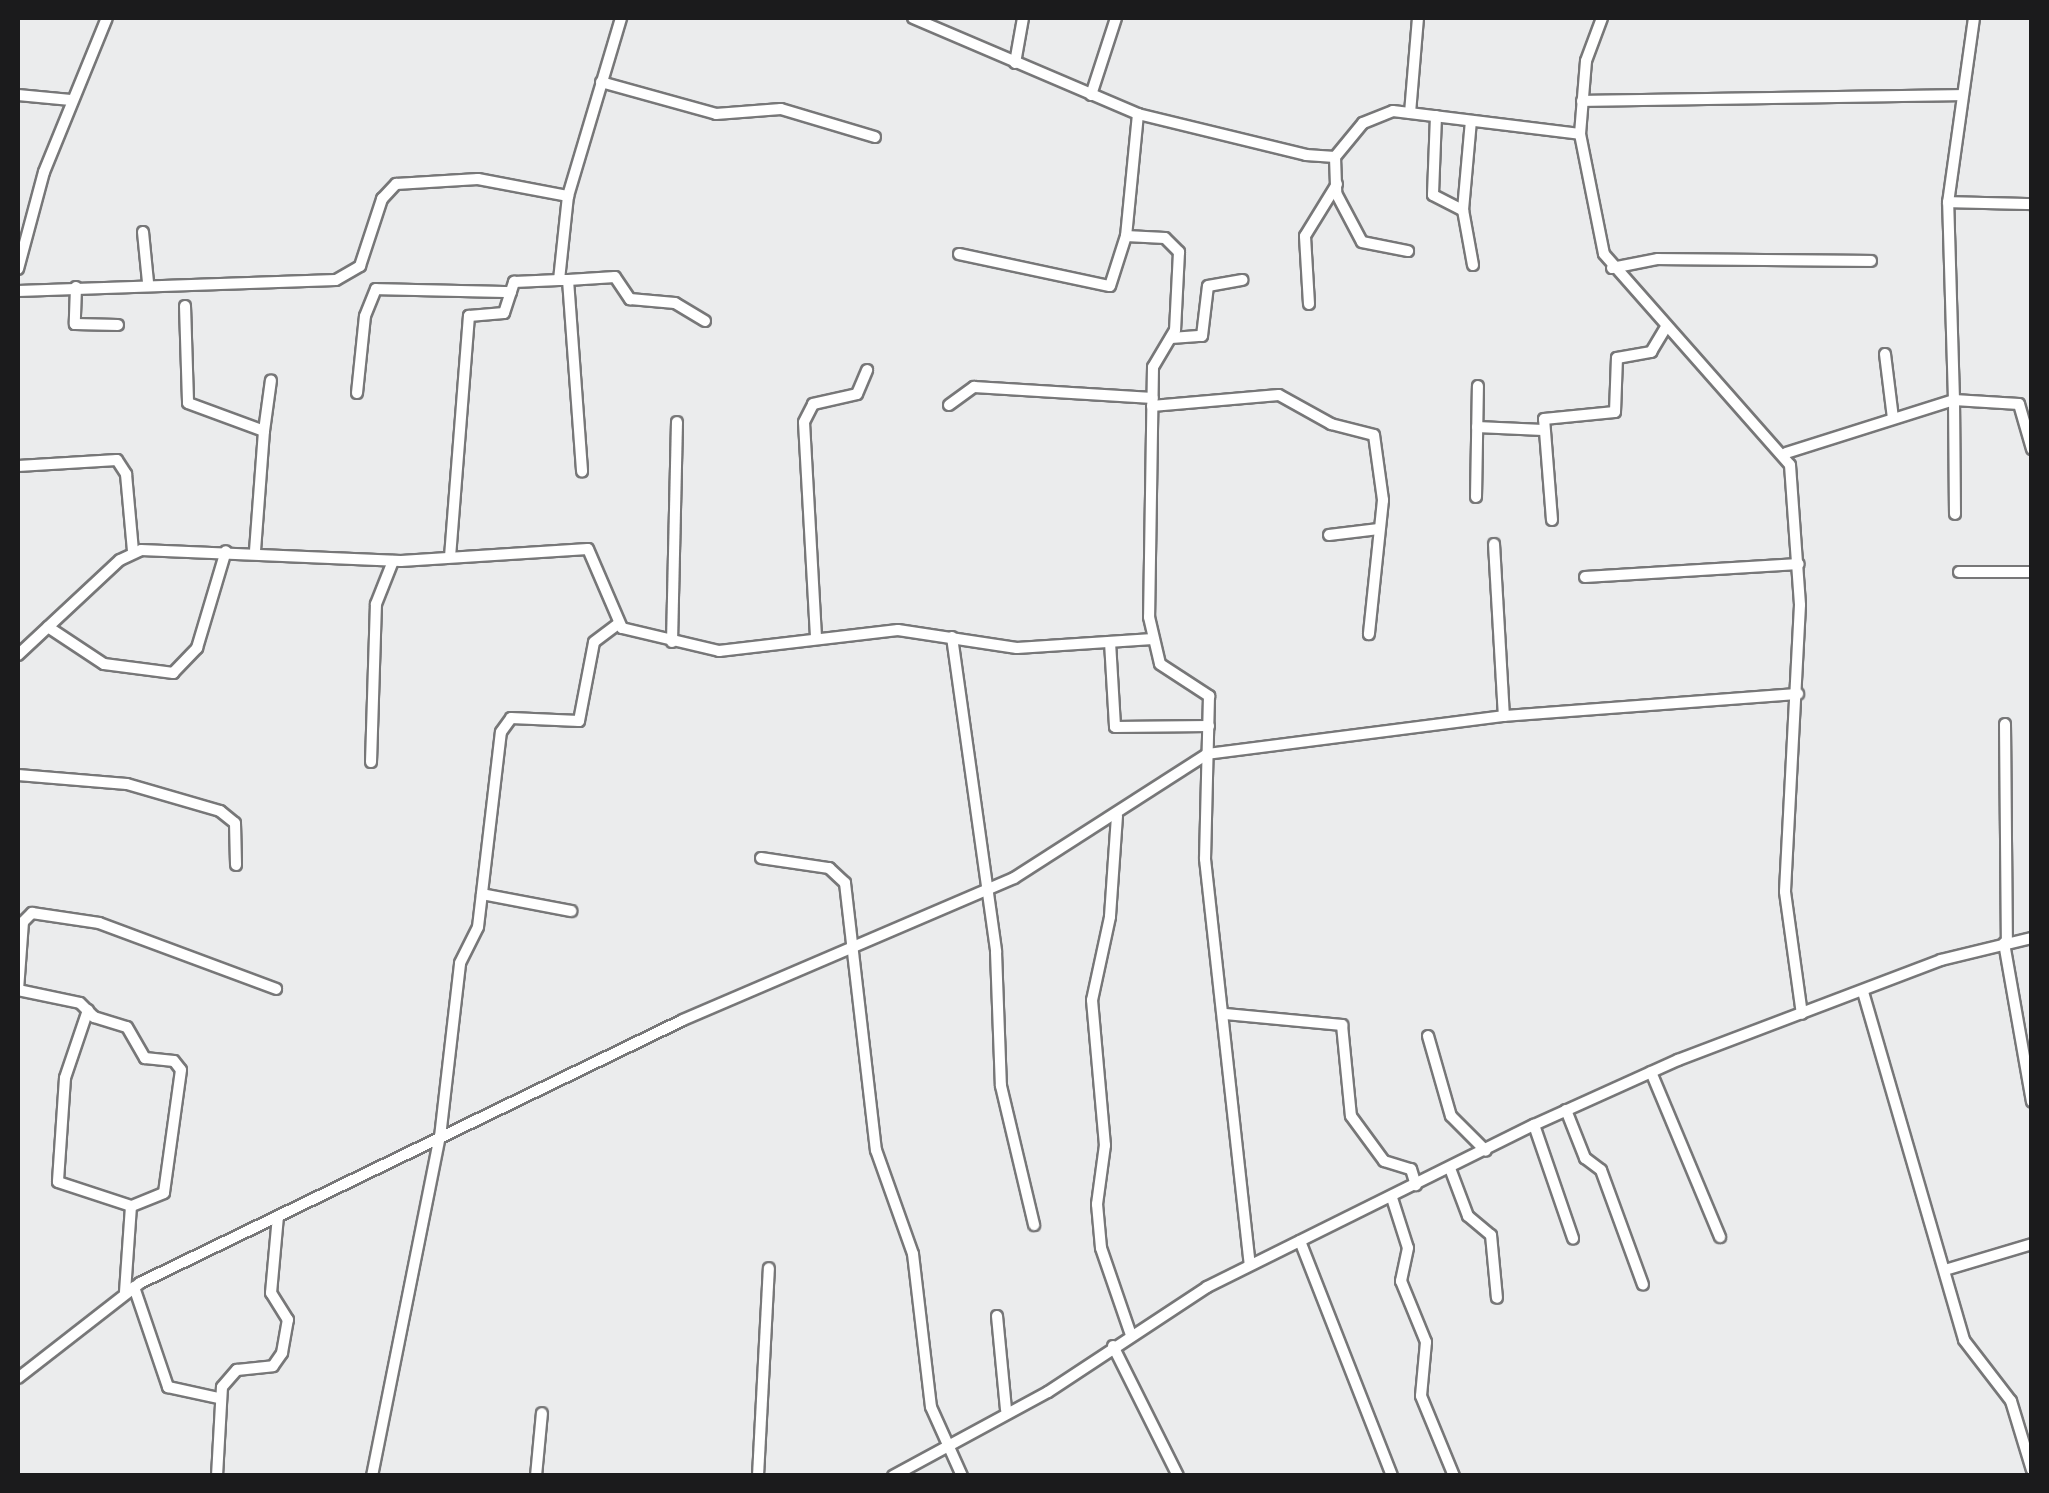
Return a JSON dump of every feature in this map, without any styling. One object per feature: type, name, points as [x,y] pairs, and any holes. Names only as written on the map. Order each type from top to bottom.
[{"type":"street","points":[[18,269],[71,100],[107,18]]},
{"type":"street","points":[[582,471],[564,280],[568,196],[621,18]]},
{"type":"street","points":[[913,18],[1138,114],[1335,157]]},
{"type":"street","points":[[1015,62],[1024,18]]},
{"type":"street","points":[[1091,94],[1116,18]]},
{"type":"street","points":[[1410,113],[1418,18]]},
{"type":"street","points":[[1602,18],[1582,101],[1580,134],[1592,220],[1612,268],[1663,333],[1788,459],[1799,564],[1798,694],[1785,892],[1802,1014]]},
{"type":"street","points":[[1955,514],[1948,202],[1974,18]]},
{"type":"street","points":[[601,82],[716,114],[781,109],[875,136]]},
{"type":"street","points":[[18,95],[71,100]]},
{"type":"street","points":[[1582,101],[1962,95]]},
{"type":"street","points":[[1408,251],[1368,248],[1337,184],[1335,157],[1372,117],[1410,113],[1580,134]]},
{"type":"street","points":[[960,254],[1110,286],[1126,236],[1138,114]]},
{"type":"street","points":[[1436,116],[1433,196],[1463,210]]},
{"type":"street","points":[[1471,120],[1463,210],[1474,265]]},
{"type":"street","points":[[18,291],[148,282],[349,277],[382,199],[410,180],[478,179],[568,196]]},
{"type":"street","points":[[1309,304],[1305,236],[1337,184]]},
{"type":"street","points":[[1948,202],[2032,204]]},
{"type":"street","points":[[143,232],[148,282]]},
{"type":"street","points":[[1126,236],[1176,244],[1171,338],[1152,367],[1153,639],[1168,673],[1209,696],[1206,875],[1226,1014],[1250,1265]]},
{"type":"street","points":[[1612,268],[1658,259],[1871,262]]},
{"type":"street","points":[[450,557],[468,316],[502,314],[514,282],[615,277],[630,299],[675,303],[705,321]]},
{"type":"street","points":[[1171,338],[1202,336],[1208,286],[1242,280]]},
{"type":"street","points":[[76,287],[75,324],[118,325]]},
{"type":"street","points":[[357,393],[364,316],[376,289],[511,292]]},
{"type":"street","points":[[185,306],[188,403],[264,431]]},
{"type":"street","points":[[1552,520],[1543,430],[1548,417],[1615,412],[1617,358],[1651,352],[1663,333]]},
{"type":"street","points":[[1885,354],[1893,418]]},
{"type":"street","points":[[816,636],[804,422],[813,404],[857,394],[867,370]]},
{"type":"street","points":[[255,550],[270,380]]},
{"type":"street","points":[[1476,497],[1478,386]]},
{"type":"street","points":[[949,405],[974,387],[1152,402],[1279,395],[1331,424],[1369,429],[1382,454],[1380,528],[1369,634]]},
{"type":"street","points":[[1788,459],[1893,418],[1954,400],[2019,404],[2032,450]]},
{"type":"street","points":[[672,642],[676,422]]},
{"type":"street","points":[[1477,427],[1543,430]]},
{"type":"street","points":[[18,466],[116,460],[126,474],[134,551]]},
{"type":"street","points":[[1329,535],[1380,528]]},
{"type":"street","points":[[1494,544],[1504,716]]},
{"type":"street","points":[[18,655],[134,551],[255,550],[393,561],[588,549],[618,624],[672,642],[744,652],[816,636],[898,630],[1017,648],[1153,639]]},
{"type":"street","points":[[48,627],[104,664],[173,673],[197,648],[226,551]]},
{"type":"street","points":[[371,762],[376,604],[393,561]]},
{"type":"street","points":[[1585,577],[1799,564]]},
{"type":"street","points":[[1958,572],[2032,572]]},
{"type":"street","points":[[372,1476],[440,1137],[460,963],[478,927],[503,727],[519,717],[578,721],[594,642],[618,624]]},
{"type":"street","points":[[952,636],[988,888],[1001,1086],[1034,1225]]},
{"type":"street","points":[[1110,642],[1114,727],[1209,726]]},
{"type":"street","points":[[18,1378],[130,1290],[683,1020],[850,951],[988,888],[1117,816],[1206,754],[1504,716],[1798,694]]},
{"type":"street","points":[[2005,724],[2005,943],[2032,1102]]},
{"type":"street","points":[[18,775],[127,784],[220,811],[235,823],[236,864]]},
{"type":"street","points":[[1117,816],[1110,916],[1092,1000],[1105,1144],[1097,1204],[1102,1248],[1131,1334]]},
{"type":"street","points":[[761,858],[838,874],[876,1150],[911,1244],[925,1381],[944,1446],[962,1476]]},
{"type":"street","points":[[482,894],[572,911]]},
{"type":"street","points":[[88,1010],[66,1078],[58,1182],[130,1206],[164,1193],[181,1070],[174,1061],[145,1058],[127,1028],[88,1010],[18,990],[23,922],[32,912],[99,923],[276,988]]},
{"type":"street","points":[[893,1476],[1250,1265],[1451,1172],[1534,1124],[1651,1072],[1802,1014],[2005,943],[2032,938]]},
{"type":"street","points":[[1863,992],[1964,1340],[2011,1401],[2032,1470]]},
{"type":"street","points":[[1226,1014],[1342,1025],[1351,1116],[1384,1161],[1411,1168],[1416,1186]]},
{"type":"street","points":[[1428,1036],[1452,1116],[1486,1151]]},
{"type":"street","points":[[1651,1072],[1720,1237]]},
{"type":"street","points":[[1566,1110],[1585,1158],[1601,1170],[1643,1285]]},
{"type":"street","points":[[1534,1124],[1574,1238]]},
{"type":"street","points":[[1451,1172],[1468,1216],[1491,1234],[1497,1298]]},
{"type":"street","points":[[1392,1198],[1408,1248],[1400,1280],[1426,1342],[1421,1396],[1454,1476]]},
{"type":"street","points":[[130,1206],[130,1290],[168,1387],[218,1398]]},
{"type":"street","points":[[217,1476],[224,1440],[218,1398],[237,1370],[272,1366],[282,1353],[288,1320],[271,1292],[278,1216]]},
{"type":"street","points":[[1300,1241],[1392,1476]]},
{"type":"street","points":[[1945,1270],[2032,1244]]},
{"type":"street","points":[[758,1476],[769,1268]]},
{"type":"street","points":[[997,1316],[1006,1410]]},
{"type":"street","points":[[1113,1346],[1178,1476]]},
{"type":"street","points":[[536,1476],[542,1413]]}]
